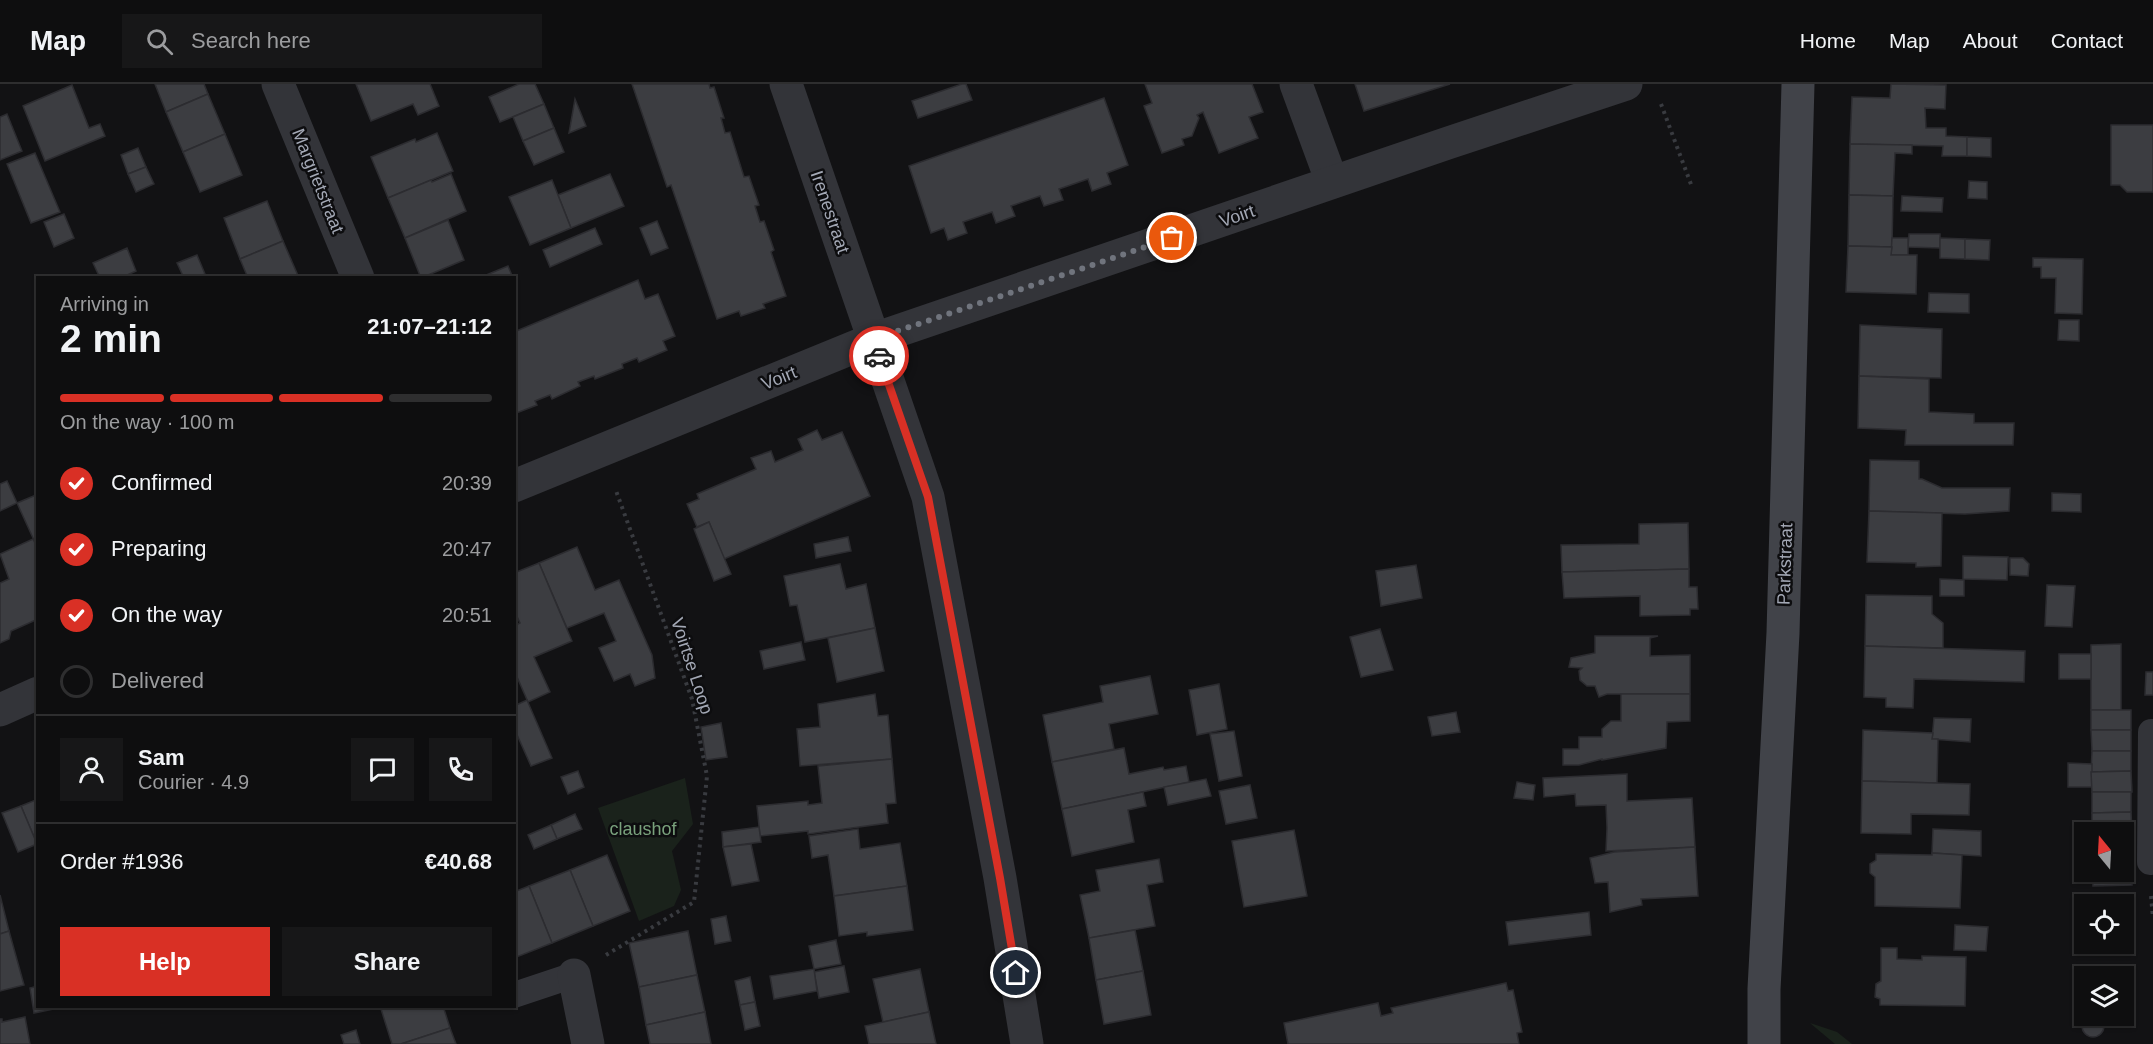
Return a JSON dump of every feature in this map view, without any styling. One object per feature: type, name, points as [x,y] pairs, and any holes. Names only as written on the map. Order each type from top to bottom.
[{"type":"street","name":"Margrietstraat","points":[[278,84],[357,276]]},
{"type":"street","name":"Irenestraat","points":[[786,84],[928,497],[1000,878],[1027,1044]]},
{"type":"street","points":[[1296,84],[1332,183]]},
{"type":"street","name":"Voirt","points":[[516,485],[874,339],[1626,84]]},
{"type":"street","name":"Parkstraat","points":[[1764,1044],[1764,989],[1783,621],[1798,84]]},
{"type":"street","points":[[0,710],[36,694]]},
{"type":"street","points":[[574,975],[588,1044]]},
{"type":"lane","points":[[2150,862],[2151,732],[2153,732]]},
{"type":"lane","points":[[516,994],[574,975]]},
{"type":"path","points":[[1668,124],[1692,187]]},
{"type":"path","name":"Voirtse Loop","points":[[574,975],[694,902],[707,776],[692,699],[601,450]]},
{"type":"green space","name":"claushof","points":[[685,778],[693,824],[672,851],[681,890],[674,906],[639,921],[598,808]]},
{"type":"green space","points":[[1810,1023],[1837,1032],[1852,1044],[1835,1044]]},
{"type":"building","points":[[155,84],[204,84],[208,94],[166,112]]},
{"type":"building","points":[[356,84],[430,84],[439,106],[418,115],[413,104],[371,121]]},
{"type":"building","points":[[519,84],[535,84],[544,104],[500,122],[489,97]]},
{"type":"building","points":[[632,84],[709,84],[710,88],[714,87],[724,118],[721,118],[725,133],[730,132],[744,177],[749,176],[759,205],[755,206],[760,222],[764,221],[774,250],[771,252],[786,296],[763,304],[765,308],[741,316],[739,311],[717,319],[671,185],[667,187]]},
{"type":"building","points":[[966,84],[972,100],[918,118],[912,101]]},
{"type":"building","points":[[1145,84],[1252,84],[1263,112],[1249,117],[1258,138],[1219,153],[1203,112],[1197,115],[1199,118],[1192,136],[1182,139],[1184,145],[1162,153],[1144,106],[1152,103]]},
{"type":"building","points":[[1355,84],[1450,84],[1364,111]]},
{"type":"building","points":[[1891,84],[1946,85],[1945,109],[1925,108],[1926,128],[1946,128],[1946,136],[1967,137],[1967,156],[1942,156],[1943,146],[1850,144],[1852,97],[1890,98]]},
{"type":"building","points":[[72,85],[89,128],[100,124],[105,136],[45,161],[23,106]]},
{"type":"building","points":[[208,94],[225,134],[183,152],[166,112]]},
{"type":"building","points":[[1104,98],[1128,165],[1107,173],[1111,184],[1092,191],[1088,179],[1059,189],[1063,200],[1044,206],[1040,196],[1011,206],[1015,216],[996,223],[992,212],[963,222],[967,233],[948,240],[944,228],[931,233],[909,166]]},
{"type":"building","points":[[575,99],[586,126],[569,133]]},
{"type":"building","points":[[544,104],[554,128],[523,141],[513,117]]},
{"type":"building","points":[[7,114],[22,151],[0,160],[0,117]]},
{"type":"building","points":[[2111,125],[2153,125],[2153,192],[2127,192],[2120,185],[2111,185]]},
{"type":"building","points":[[554,128],[564,152],[534,165],[523,141]]},
{"type":"building","points":[[437,133],[453,171],[388,198],[371,157],[415,139],[416,142]]},
{"type":"building","points":[[225,134],[242,175],[200,192],[183,152]]},
{"type":"building","points":[[1967,137],[1991,138],[1991,157],[1967,156]]},
{"type":"building","points":[[1850,144],[1912,145],[1912,154],[1895,153],[1893,196],[1849,195]]},
{"type":"building","points":[[138,148],[146,167],[128,174],[121,155]]},
{"type":"building","points":[[35,153],[60,212],[31,223],[7,164]]},
{"type":"building","points":[[146,167],[154,184],[136,192],[128,174]]},
{"type":"building","points":[[451,174],[466,211],[405,238],[388,198]]},
{"type":"building","points":[[610,174],[624,206],[571,228],[558,195]]},
{"type":"building","points":[[552,180],[571,228],[530,245],[509,197]]},
{"type":"building","points":[[1969,181],[1987,182],[1987,199],[1968,198]]},
{"type":"building","points":[[1849,195],[1893,196],[1892,247],[1848,246]]},
{"type":"building","points":[[1902,196],[1943,198],[1942,212],[1901,211]]},
{"type":"building","points":[[267,201],[283,241],[240,259],[224,218]]},
{"type":"building","points":[[64,214],[74,238],[54,247],[44,222]]},
{"type":"building","points":[[448,220],[464,260],[426,276],[420,276],[405,238]]},
{"type":"building","points":[[657,221],[668,248],[651,255],[640,228]]},
{"type":"building","points":[[595,228],[602,244],[550,267],[543,250]]},
{"type":"building","points":[[1909,234],[1940,234],[1940,248],[1908,247]]},
{"type":"building","points":[[1892,238],[1908,238],[1908,255],[1891,255]]},
{"type":"building","points":[[1940,238],[1965,239],[1965,259],[1940,258]]},
{"type":"building","points":[[1965,239],[1990,240],[1989,260],[1965,259]]},
{"type":"building","points":[[283,241],[298,276],[247,276],[240,259]]},
{"type":"building","points":[[1848,246],[1892,247],[1891,255],[1917,255],[1916,294],[1846,292]]},
{"type":"building","points":[[127,248],[136,271],[125,276],[99,276],[93,263]]},
{"type":"building","points":[[197,255],[205,274],[183,276],[177,263]]},
{"type":"building","points":[[2033,258],[2083,259],[2082,314],[2055,313],[2056,278],[2041,278],[2041,267],[2033,267]]},
{"type":"building","points":[[508,266],[512,276],[484,276]]},
{"type":"building","points":[[638,280],[645,299],[658,294],[675,336],[663,341],[667,350],[639,362],[637,358],[622,364],[623,368],[595,379],[594,376],[578,382],[580,386],[552,399],[550,395],[535,401],[537,405],[516,413],[516,331]]},
{"type":"building","points":[[1929,293],[1969,294],[1969,313],[1928,312]]},
{"type":"building","points":[[2059,320],[2079,320],[2079,341],[2058,340]]},
{"type":"building","points":[[1860,325],[1942,329],[1941,378],[1859,376]]},
{"type":"building","points":[[1859,376],[1929,379],[1929,412],[1974,414],[1974,423],[2014,423],[2013,445],[1905,445],[1906,430],[1858,428]]},
{"type":"building","points":[[817,430],[822,440],[842,432],[870,496],[724,559],[709,522],[697,527],[687,504],[699,499],[697,494],[756,469],[751,458],[771,451],[775,462],[803,450],[798,439]]},
{"type":"building","points":[[1870,460],[1919,461],[1919,479],[1942,488],[2010,488],[2009,511],[1965,514],[1869,511]]},
{"type":"building","points":[[7,481],[17,503],[0,511],[0,484]]},
{"type":"building","points":[[2052,493],[2081,494],[2081,512],[2052,511]]},
{"type":"building","points":[[36,495],[36,545],[17,503]]},
{"type":"building","points":[[1869,511],[1942,513],[1941,566],[1916,567],[1916,563],[1867,562]]},
{"type":"building","points":[[709,522],[731,574],[714,581],[694,529]]},
{"type":"building","points":[[1688,523],[1689,569],[1562,572],[1561,545],[1639,544],[1639,524]]},
{"type":"building","points":[[848,537],[851,551],[816,558],[814,544]]},
{"type":"building","points":[[33,539],[36,545],[36,620],[11,631],[9,639],[0,643],[0,583],[9,579],[0,554]]},
{"type":"building","points":[[577,547],[595,590],[619,580],[652,655],[655,678],[635,686],[630,674],[614,681],[599,648],[616,641],[604,613],[567,628],[539,563]]},
{"type":"building","points":[[1963,556],[2008,557],[2007,580],[1963,579]]},
{"type":"building","points":[[2010,558],[2023,558],[2029,564],[2028,576],[2010,575]]},
{"type":"building","points":[[539,563],[572,641],[534,657],[550,692],[528,702],[516,675],[516,625],[520,623],[516,614],[516,572]]},
{"type":"building","points":[[840,564],[846,589],[866,584],[875,628],[805,642],[797,605],[790,606],[784,576]]},
{"type":"building","points":[[1416,565],[1422,598],[1381,606],[1376,571]]},
{"type":"building","points":[[1689,569],[1689,587],[1697,587],[1698,609],[1690,609],[1690,615],[1640,616],[1640,596],[1564,598],[1562,572]]},
{"type":"building","points":[[1940,579],[1964,580],[1964,596],[1940,596]]},
{"type":"building","points":[[2047,585],[2075,586],[2072,627],[2045,626]]},
{"type":"building","points":[[1866,595],[1932,596],[1932,614],[1943,623],[1943,648],[1865,646]]},
{"type":"building","points":[[875,628],[884,671],[837,682],[828,638]]},
{"type":"building","points":[[1380,629],[1393,670],[1361,677],[1350,637]]},
{"type":"building","points":[[1595,636],[1658,636],[1650,638],[1650,656],[1690,655],[1690,694],[1607,694],[1599,697],[1595,686],[1587,686],[1580,680],[1579,671],[1582,668],[1569,667],[1571,658],[1595,653]]},
{"type":"building","points":[[801,642],[805,660],[764,669],[760,651]]},
{"type":"building","points":[[2121,644],[2121,710],[2091,710],[2091,645]]},
{"type":"building","points":[[1865,646],[2025,651],[2024,682],[1914,679],[1913,708],[1886,707],[1886,698],[1864,697]]},
{"type":"building","points":[[2059,654],[2091,654],[2091,679],[2059,679]]},
{"type":"building","points":[[2146,672],[2153,672],[2153,695],[2145,695]]},
{"type":"building","points":[[1150,676],[1158,714],[1109,724],[1114,749],[1052,762],[1043,715],[1103,702],[1100,686]]},
{"type":"building","points":[[1219,684],[1227,729],[1197,735],[1189,690]]},
{"type":"building","points":[[875,694],[878,716],[888,715],[892,759],[800,766],[797,729],[820,727],[818,704]]},
{"type":"building","points":[[1621,694],[1690,694],[1690,721],[1667,722],[1666,748],[1579,765],[1563,765],[1563,749],[1579,749],[1579,737],[1602,737],[1602,729],[1611,721],[1621,721]]},
{"type":"building","points":[[527,700],[552,758],[531,766],[516,732],[516,705]]},
{"type":"building","points":[[2091,710],[2131,710],[2131,730],[2091,730]]},
{"type":"building","points":[[1456,712],[1460,732],[1432,736],[1428,717]]},
{"type":"building","points":[[1934,718],[1971,719],[1970,742],[1932,739]]},
{"type":"building","points":[[721,723],[727,757],[706,760],[701,727]]},
{"type":"building","points":[[1863,730],[1933,733],[1932,739],[1938,739],[1937,783],[1862,781]]},
{"type":"building","points":[[2091,730],[2131,730],[2131,751],[2092,751]]},
{"type":"building","points":[[1234,731],[1242,776],[1219,781],[1210,734]]},
{"type":"building","points":[[1124,748],[1129,774],[1163,767],[1164,770],[1186,766],[1189,782],[1062,809],[1052,762]]},
{"type":"building","points":[[2092,751],[2131,751],[2131,771],[2091,772]]},
{"type":"building","points":[[892,759],[896,803],[886,804],[888,823],[808,834],[808,831],[760,836],[757,806],[808,801],[808,805],[822,803],[818,766]]},
{"type":"building","points":[[2068,763],[2092,764],[2092,787],[2068,787]]},
{"type":"building","points":[[578,771],[584,787],[568,794],[561,777]]},
{"type":"building","points":[[2131,771],[2132,792],[2092,792],[2091,772]]},
{"type":"building","points":[[1627,774],[1627,801],[1692,798],[1695,847],[1606,851],[1606,805],[1576,806],[1575,794],[1544,797],[1543,778]]},
{"type":"building","points":[[1206,779],[1211,796],[1168,805],[1164,787]]},
{"type":"building","points":[[1862,781],[1970,784],[1969,815],[1911,814],[1911,834],[1861,833]]},
{"type":"building","points":[[1517,782],[1535,785],[1533,800],[1514,798]]},
{"type":"building","points":[[1250,785],[1257,818],[1226,824],[1219,791]]},
{"type":"building","points":[[1143,792],[1146,806],[1128,810],[1134,842],[1072,856],[1062,809]]},
{"type":"building","points":[[2092,792],[2131,792],[2131,812],[2092,813]]},
{"type":"building","points":[[36,800],[36,842],[21,806]]},
{"type":"building","points":[[21,806],[36,844],[18,852],[2,813]]},
{"type":"building","points":[[2131,812],[2131,822],[2092,822],[2092,813]]},
{"type":"building","points":[[575,814],[582,829],[557,839],[551,825]]},
{"type":"building","points":[[551,825],[557,839],[534,849],[528,835]]},
{"type":"building","points":[[759,827],[761,842],[723,847],[722,832]]},
{"type":"building","points":[[858,829],[860,849],[900,843],[907,886],[834,896],[828,855],[812,858],[809,836]]},
{"type":"building","points":[[1933,829],[1981,831],[1981,856],[1932,853]]},
{"type":"building","points":[[1294,830],[1307,896],[1244,907],[1232,841]]},
{"type":"building","points":[[751,844],[759,881],[732,886],[723,847]]},
{"type":"building","points":[[1695,847],[1698,896],[1641,899],[1642,905],[1610,912],[1608,882],[1595,883],[1590,858],[1614,852]]},
{"type":"building","points":[[1932,853],[1962,855],[1960,908],[1875,906],[1875,877],[1870,873],[1870,864],[1876,860],[1876,854],[1932,855]]},
{"type":"building","points":[[607,855],[630,911],[593,926],[570,870]]},
{"type":"building","points":[[1159,859],[1163,882],[1147,885],[1155,926],[1089,938],[1080,895],[1100,891],[1096,870]]},
{"type":"building","points":[[570,870],[593,926],[552,943],[529,886]]},
{"type":"building","points":[[2093,882],[2132,882],[2132,885],[2093,886]]},
{"type":"building","points":[[529,886],[552,943],[516,957],[516,891]]},
{"type":"building","points":[[907,886],[913,930],[867,936],[867,932],[839,936],[834,896]]},
{"type":"building","points":[[0,895],[9,931],[0,934]]},
{"type":"building","points":[[1589,912],[1591,935],[1509,945],[1506,922]]},
{"type":"building","points":[[726,916],[731,941],[715,944],[711,919]]},
{"type":"building","points":[[1955,925],[1988,927],[1986,951],[1954,950]]},
{"type":"building","points":[[1135,930],[1143,971],[1096,980],[1089,938]]},
{"type":"building","points":[[9,931],[24,985],[0,991],[0,934]]},
{"type":"building","points":[[688,931],[697,975],[639,987],[629,943]]},
{"type":"building","points":[[836,940],[841,964],[814,969],[809,946]]},
{"type":"building","points":[[1881,948],[1897,948],[1897,959],[1922,960],[1922,956],[1966,957],[1965,1006],[1880,1005],[1880,999],[1875,997],[1876,984],[1881,981]]},
{"type":"building","points":[[844,966],[849,992],[819,998],[814,972]]},
{"type":"building","points":[[814,969],[817,991],[774,999],[770,976]]},
{"type":"building","points":[[920,969],[929,1012],[883,1022],[873,979]]},
{"type":"building","points":[[1143,971],[1151,1015],[1104,1024],[1096,980]]},
{"type":"building","points":[[697,975],[705,1012],[646,1025],[639,987]]},
{"type":"building","points":[[750,977],[755,1002],[740,1005],[735,981]]},
{"type":"building","points":[[1506,983],[1508,991],[1513,990],[1522,1032],[1517,1033],[1519,1044],[1288,1044],[1284,1023],[1378,1003],[1381,1016],[1393,1013],[1391,1008]]},
{"type":"building","points":[[36,986],[36,1008],[58,1008],[34,1013],[30,988]]},
{"type":"building","points":[[755,1002],[760,1026],[745,1030],[740,1005]]},
{"type":"building","points":[[444,1008],[450,1028],[401,1044],[392,1044],[381,1009]]},
{"type":"building","points":[[705,1012],[711,1044],[650,1044],[646,1025]]},
{"type":"building","points":[[929,1012],[936,1044],[869,1044],[865,1026]]},
{"type":"building","points":[[25,1017],[30,1044],[0,1044],[0,1019],[2,1022]]},
{"type":"building","points":[[2082,1026],[2104,1026],[2101,1034],[2093,1037],[2085,1034]]},
{"type":"building","points":[[450,1028],[456,1044],[401,1044]]},
{"type":"building","points":[[356,1030],[360,1044],[344,1044],[341,1035]]},
{"type":"way so far","points":[[879,356],[874,339],[1172,238]]},
{"type":"route","points":[[879,356],[928,497],[1016,973]]}]
